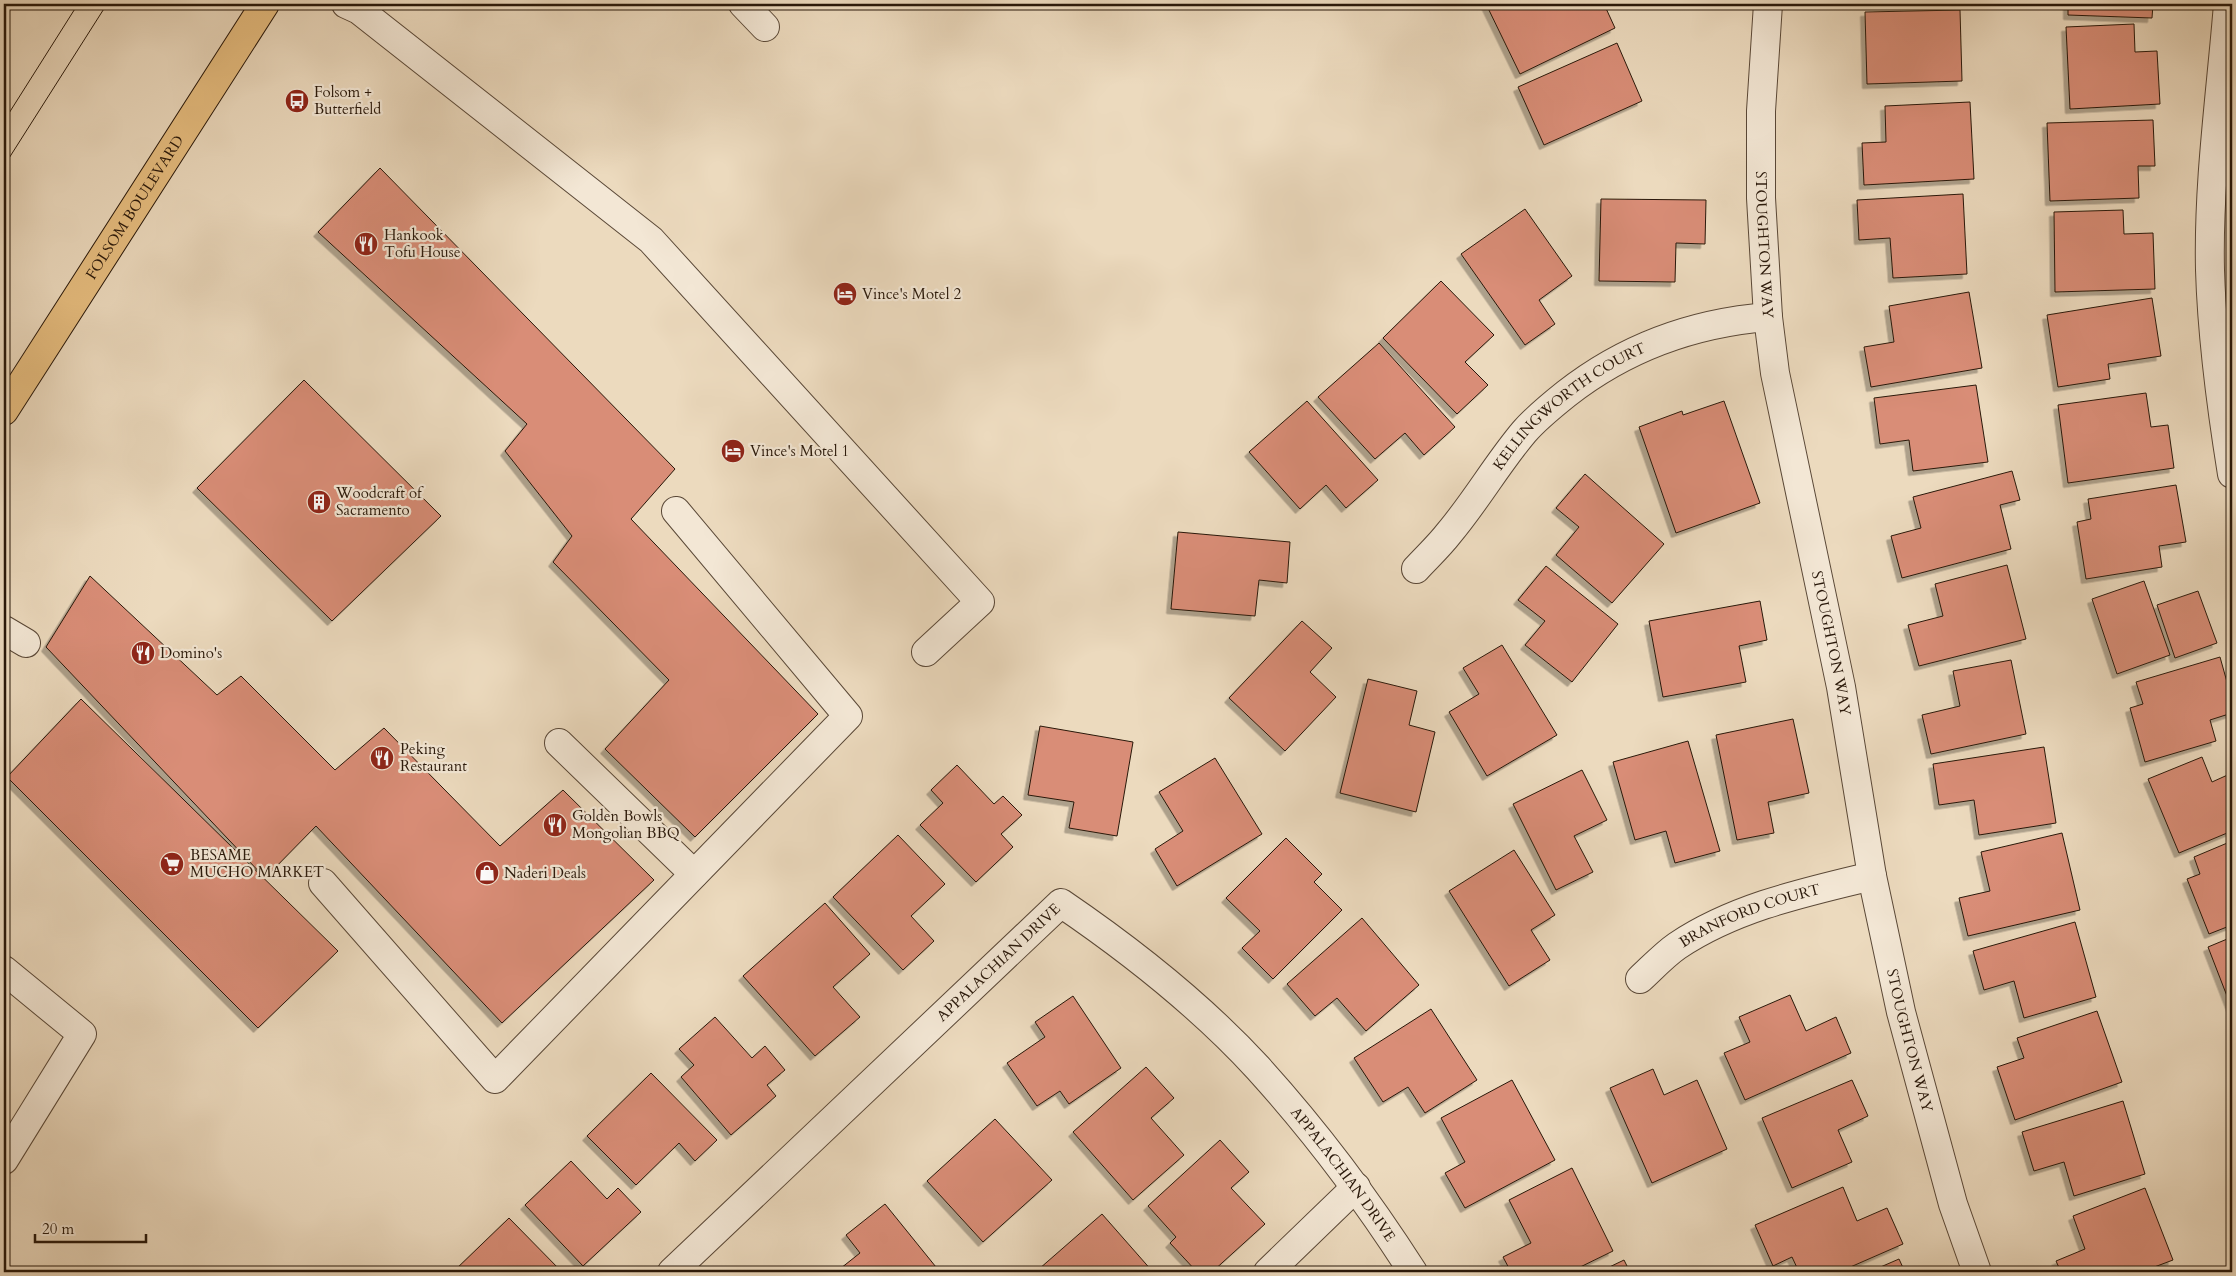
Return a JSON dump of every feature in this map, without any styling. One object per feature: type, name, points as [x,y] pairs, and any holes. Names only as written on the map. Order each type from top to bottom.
[{"type":"main road","name":"FOLSOM BOULEVARD","points":[[4,411],[266,4]]},
{"type":"street","points":[[346,4],[359,10],[651,240],[980,602],[926,652]]},
{"type":"street","points":[[743,4],[766,27]]},
{"type":"street","name":"STOUGHTON WAY","points":[[1768,4],[1761,111],[1761,198],[1768,317],[1775,373],[1841,687],[1872,876],[1901,1012],[1953,1204],[1976,1272]]},
{"type":"street","points":[[2228,4],[2213,183],[2210,269],[2226,404],[2232,474]]},
{"type":"street","name":"KELLINGWORTH COURT","points":[[1416,569],[1450,533],[1524,432],[1546,410],[1594,372],[1634,351],[1678,333],[1738,319],[1768,317]]},
{"type":"street","points":[[324,883],[494,1079],[848,716],[676,511]]},
{"type":"street","points":[[4,630],[26,643]]},
{"type":"street","points":[[559,743],[694,874]]},
{"type":"street","name":"BRANFORD COURT","points":[[1640,979],[1677,946],[1743,912],[1796,895],[1872,876]]},
{"type":"street","name":"APPALACHIAN DRIVE","points":[[672,1272],[1062,902],[1097,928],[1209,1021],[1256,1067],[1312,1130],[1356,1187],[1413,1272]]},
{"type":"street","points":[[4,970],[82,1034],[4,1160]]},
{"type":"street","points":[[1268,1272],[1356,1187]]},
{"type":"building","points":[[1486,4],[1604,4],[1615,28],[1520,74]]},
{"type":"building","points":[[2068,4],[2153,4],[2152,18],[2068,15]]},
{"type":"building","points":[[1960,10],[1962,81],[1867,84],[1865,12]]},
{"type":"building","points":[[2134,24],[2135,52],[2157,51],[2160,104],[2070,109],[2066,27]]},
{"type":"building","points":[[1617,43],[1642,101],[1544,145],[1518,87]]},
{"type":"building","points":[[1970,102],[1974,179],[1864,185],[1862,143],[1886,142],[1885,106]]},
{"type":"building","points":[[2153,120],[2155,166],[2138,166],[2139,198],[2050,201],[2047,123]]},
{"type":"building","points":[[380,168],[675,469],[631,519],[818,714],[695,837],[605,749],[669,680],[553,562],[572,536],[505,451],[527,424],[318,232]]},
{"type":"building","points":[[1963,194],[1967,274],[1893,278],[1890,238],[1859,240],[1857,200]]},
{"type":"building","points":[[1601,199],[1706,200],[1705,244],[1676,243],[1675,282],[1599,281]]},
{"type":"building","points":[[1525,209],[1572,276],[1539,300],[1555,324],[1525,345],[1461,254]]},
{"type":"building","points":[[2123,210],[2124,234],[2153,233],[2155,289],[2055,292],[2054,212]]},
{"type":"building","points":[[1441,281],[1494,335],[1465,362],[1488,385],[1457,414],[1383,338]]},
{"type":"building","points":[[1969,292],[1982,368],[1871,387],[1864,347],[1894,342],[1889,306]]},
{"type":"building","points":[[2152,298],[2161,356],[2108,364],[2110,379],[2058,387],[2047,315]]},
{"type":"building","points":[[1379,343],[1455,427],[1424,455],[1405,433],[1375,459],[1318,397]]},
{"type":"building","name":"Woodcraft of Sacramento","points":[[304,380],[441,516],[332,621],[197,488]]},
{"type":"building","points":[[1976,385],[1988,462],[1913,471],[1909,440],[1880,444],[1874,398]]},
{"type":"building","points":[[2146,393],[2151,427],[2168,425],[2174,468],[2068,483],[2058,405]]},
{"type":"building","points":[[1307,401],[1378,480],[1346,508],[1326,485],[1300,509],[1249,452]]},
{"type":"building","points":[[1724,401],[1760,503],[1676,533],[1639,427],[1682,411],[1683,415]]},
{"type":"building","points":[[2012,471],[2020,500],[2000,505],[2011,549],[1902,578],[1891,536],[1921,528],[1913,497]]},
{"type":"building","points":[[1585,474],[1664,544],[1612,603],[1556,555],[1579,527],[1556,508]]},
{"type":"building","points":[[2176,485],[2186,542],[2159,546],[2162,567],[2086,579],[2077,522],[2091,519],[2088,499]]},
{"type":"building","points":[[1178,532],[1290,542],[1287,583],[1259,580],[1255,616],[1171,609]]},
{"type":"building","points":[[2007,565],[2026,639],[1919,666],[1908,625],[1943,616],[1935,584]]},
{"type":"building","points":[[1546,566],[1618,624],[1572,682],[1525,645],[1545,621],[1518,600]]},
{"type":"building","points":[[90,576],[217,695],[241,676],[335,770],[384,728],[500,846],[563,790],[654,880],[502,1023],[316,826],[265,878],[46,647]]},
{"type":"building","points":[[2144,581],[2170,655],[2117,674],[2092,599]]},
{"type":"building","points":[[2198,591],[2217,643],[2175,658],[2157,605]]},
{"type":"building","points":[[1760,601],[1767,640],[1739,646],[1746,682],[1663,697],[1649,621]]},
{"type":"building","points":[[1302,621],[1332,648],[1310,672],[1336,697],[1285,751],[1229,698]]},
{"type":"building","points":[[1502,645],[1557,735],[1487,776],[1449,712],[1479,694],[1463,668]]},
{"type":"building","points":[[2220,657],[2232,700],[2232,713],[2210,720],[2216,741],[2145,762],[2130,708],[2143,704],[2136,682]]},
{"type":"building","points":[[2011,660],[2026,734],[1931,754],[1922,715],[1960,706],[1953,671]]},
{"type":"building","points":[[1368,679],[1417,691],[1409,725],[1435,732],[1416,812],[1340,793]]},
{"type":"building","name":"BESAME MUCHO MARKET","points":[[81,699],[338,951],[258,1028],[7,777]]},
{"type":"building","points":[[1793,719],[1809,793],[1768,802],[1774,833],[1737,840],[1716,735]]},
{"type":"building","points":[[1040,726],[1133,742],[1117,836],[1069,828],[1074,802],[1028,795]]},
{"type":"building","points":[[1688,741],[1720,851],[1675,863],[1666,831],[1635,840],[1613,762]]},
{"type":"building","points":[[2044,747],[2056,823],[1979,835],[1974,800],[1939,805],[1933,764]]},
{"type":"building","points":[[2202,757],[2212,782],[2232,773],[2232,831],[2179,853],[2148,779]]},
{"type":"building","points":[[1215,758],[1262,834],[1177,886],[1155,849],[1183,831],[1159,792]]},
{"type":"building","points":[[957,765],[994,804],[1003,796],[1022,815],[1001,834],[1013,847],[976,882],[920,825],[943,803],[931,790]]},
{"type":"building","points":[[1582,770],[1607,820],[1574,836],[1593,872],[1556,890],[1513,804]]},
{"type":"building","points":[[2062,833],[2080,910],[1968,936],[1959,898],[1990,891],[1981,852]]},
{"type":"building","points":[[898,835],[945,884],[911,916],[934,941],[903,970],[833,897]]},
{"type":"building","points":[[1286,838],[1322,874],[1314,882],[1342,910],[1273,979],[1242,948],[1260,931],[1226,898]]},
{"type":"building","points":[[2232,841],[2232,925],[2209,934],[2187,879],[2200,874],[2194,857]]},
{"type":"building","points":[[1514,850],[1555,915],[1531,930],[1550,960],[1509,986],[1449,891]]},
{"type":"building","points":[[825,903],[870,954],[833,987],[860,1017],[815,1056],[743,976]]},
{"type":"building","points":[[1362,918],[1419,985],[1366,1031],[1337,998],[1315,1016],[1287,984]]},
{"type":"building","points":[[2075,922],[2096,997],[2024,1018],[2014,981],[1984,990],[1973,951]]},
{"type":"building","points":[[2232,937],[2232,1009],[2208,947]]},
{"type":"building","points":[[1790,995],[1806,1031],[1836,1017],[1851,1053],[1745,1100],[1724,1053],[1750,1042],[1739,1017]]},
{"type":"building","points":[[1073,996],[1121,1068],[1069,1104],[1060,1091],[1037,1106],[1007,1063],[1045,1037],[1035,1022]]},
{"type":"building","points":[[1431,1009],[1477,1080],[1425,1113],[1408,1087],[1383,1102],[1354,1058]]},
{"type":"building","points":[[2097,1011],[2122,1082],[2015,1120],[1997,1067],[2024,1058],[2017,1038]]},
{"type":"building","points":[[715,1017],[752,1058],[765,1046],[785,1070],[767,1085],[776,1096],[731,1135],[681,1077],[694,1065],[679,1049]]},
{"type":"building","points":[[1146,1067],[1174,1098],[1151,1118],[1184,1155],[1133,1200],[1073,1132]]},
{"type":"building","points":[[1653,1069],[1664,1095],[1697,1080],[1727,1149],[1652,1183],[1610,1088]]},
{"type":"building","points":[[651,1073],[717,1140],[695,1161],[679,1143],[636,1185],[587,1136]]},
{"type":"building","points":[[1512,1080],[1555,1160],[1465,1208],[1445,1173],[1465,1162],[1441,1118]]},
{"type":"building","points":[[1852,1080],[1868,1116],[1838,1130],[1852,1162],[1792,1188],[1762,1118]]},
{"type":"building","points":[[2123,1101],[2145,1174],[2074,1196],[2064,1162],[2034,1171],[2022,1132]]},
{"type":"building","points":[[995,1119],[1052,1180],[983,1242],[927,1181]]},
{"type":"building","points":[[1220,1140],[1249,1172],[1231,1188],[1265,1224],[1212,1272],[1197,1272],[1170,1243],[1176,1237],[1148,1206]]},
{"type":"building","points":[[571,1161],[607,1199],[618,1188],[641,1212],[583,1266],[525,1205]]},
{"type":"building","points":[[1572,1168],[1613,1251],[1570,1272],[1511,1272],[1503,1257],[1531,1243],[1509,1200]]},
{"type":"building","points":[[1843,1187],[1857,1221],[1887,1208],[1903,1244],[1839,1272],[1799,1272],[1792,1257],[1773,1266],[1755,1225]]},
{"type":"building","points":[[2145,1188],[2173,1260],[2141,1272],[2061,1272],[2056,1261],[2085,1249],[2073,1216]]},
{"type":"building","points":[[885,1204],[940,1272],[836,1272],[860,1253],[846,1235]]},
{"type":"building","points":[[1102,1214],[1153,1272],[1041,1272],[1039,1269]]},
{"type":"building","points":[[509,1218],[562,1272],[453,1272]]},
{"type":"building","points":[[1899,1259],[1905,1272],[1869,1272]]},
{"type":"building","points":[[1624,1260],[1630,1272],[1599,1272]]},
{"type":"tram line","points":[[4,121],[78,4]]},
{"type":"tram line","points":[[4,166],[107,4]]},
{"type":"railway","points":[[4,18],[12,4]]},
{"type":"place","name":"Folsom + Butterfield","points":[[297,101]]},
{"type":"place","name":"Hankook Tofu House","points":[[366,244]]},
{"type":"place","name":"Vince's Motel 2","points":[[845,294]]},
{"type":"place","name":"Vince's Motel 1","points":[[733,451]]},
{"type":"place","name":"Woodcraft of Sacramento","points":[[319,502]]},
{"type":"place","name":"Domino's","points":[[143,653]]},
{"type":"place","name":"Peking Restaurant","points":[[382,758]]},
{"type":"place","name":"Golden Bowls Mongolian BBQ","points":[[555,825]]},
{"type":"place","name":"BESAME MUCHO MARKET","points":[[172,864]]},
{"type":"place","name":"Naderi Deals","points":[[487,873]]}]
